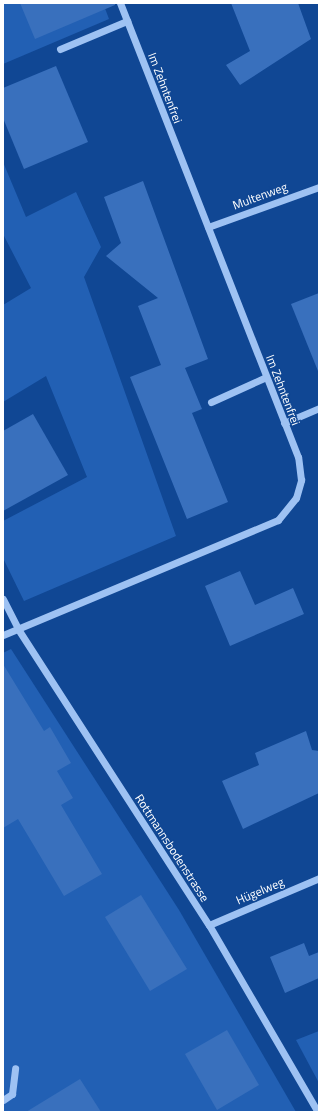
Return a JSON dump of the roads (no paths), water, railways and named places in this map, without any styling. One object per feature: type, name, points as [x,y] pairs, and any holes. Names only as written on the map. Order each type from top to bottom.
[{"type":"street","name":"Im Zehntenfrei","points":[[3,635],[278,520],[296,498],[301,480],[298,457],[120,3]]},
{"type":"street","points":[[60,49],[127,21]]},
{"type":"street","name":"Multenweg","points":[[208,226],[319,187]]},
{"type":"street","points":[[211,402],[266,377]]},
{"type":"street","points":[[284,423],[319,408]]},
{"type":"street","name":"Rottmannsbodenstrasse","points":[[3,599],[18,629],[209,925],[318,1112]]},
{"type":"street","name":"Hügelweg","points":[[209,925],[319,878]]},
{"type":"street","points":[[3,1100],[12,1094],[15,1068]]}]
